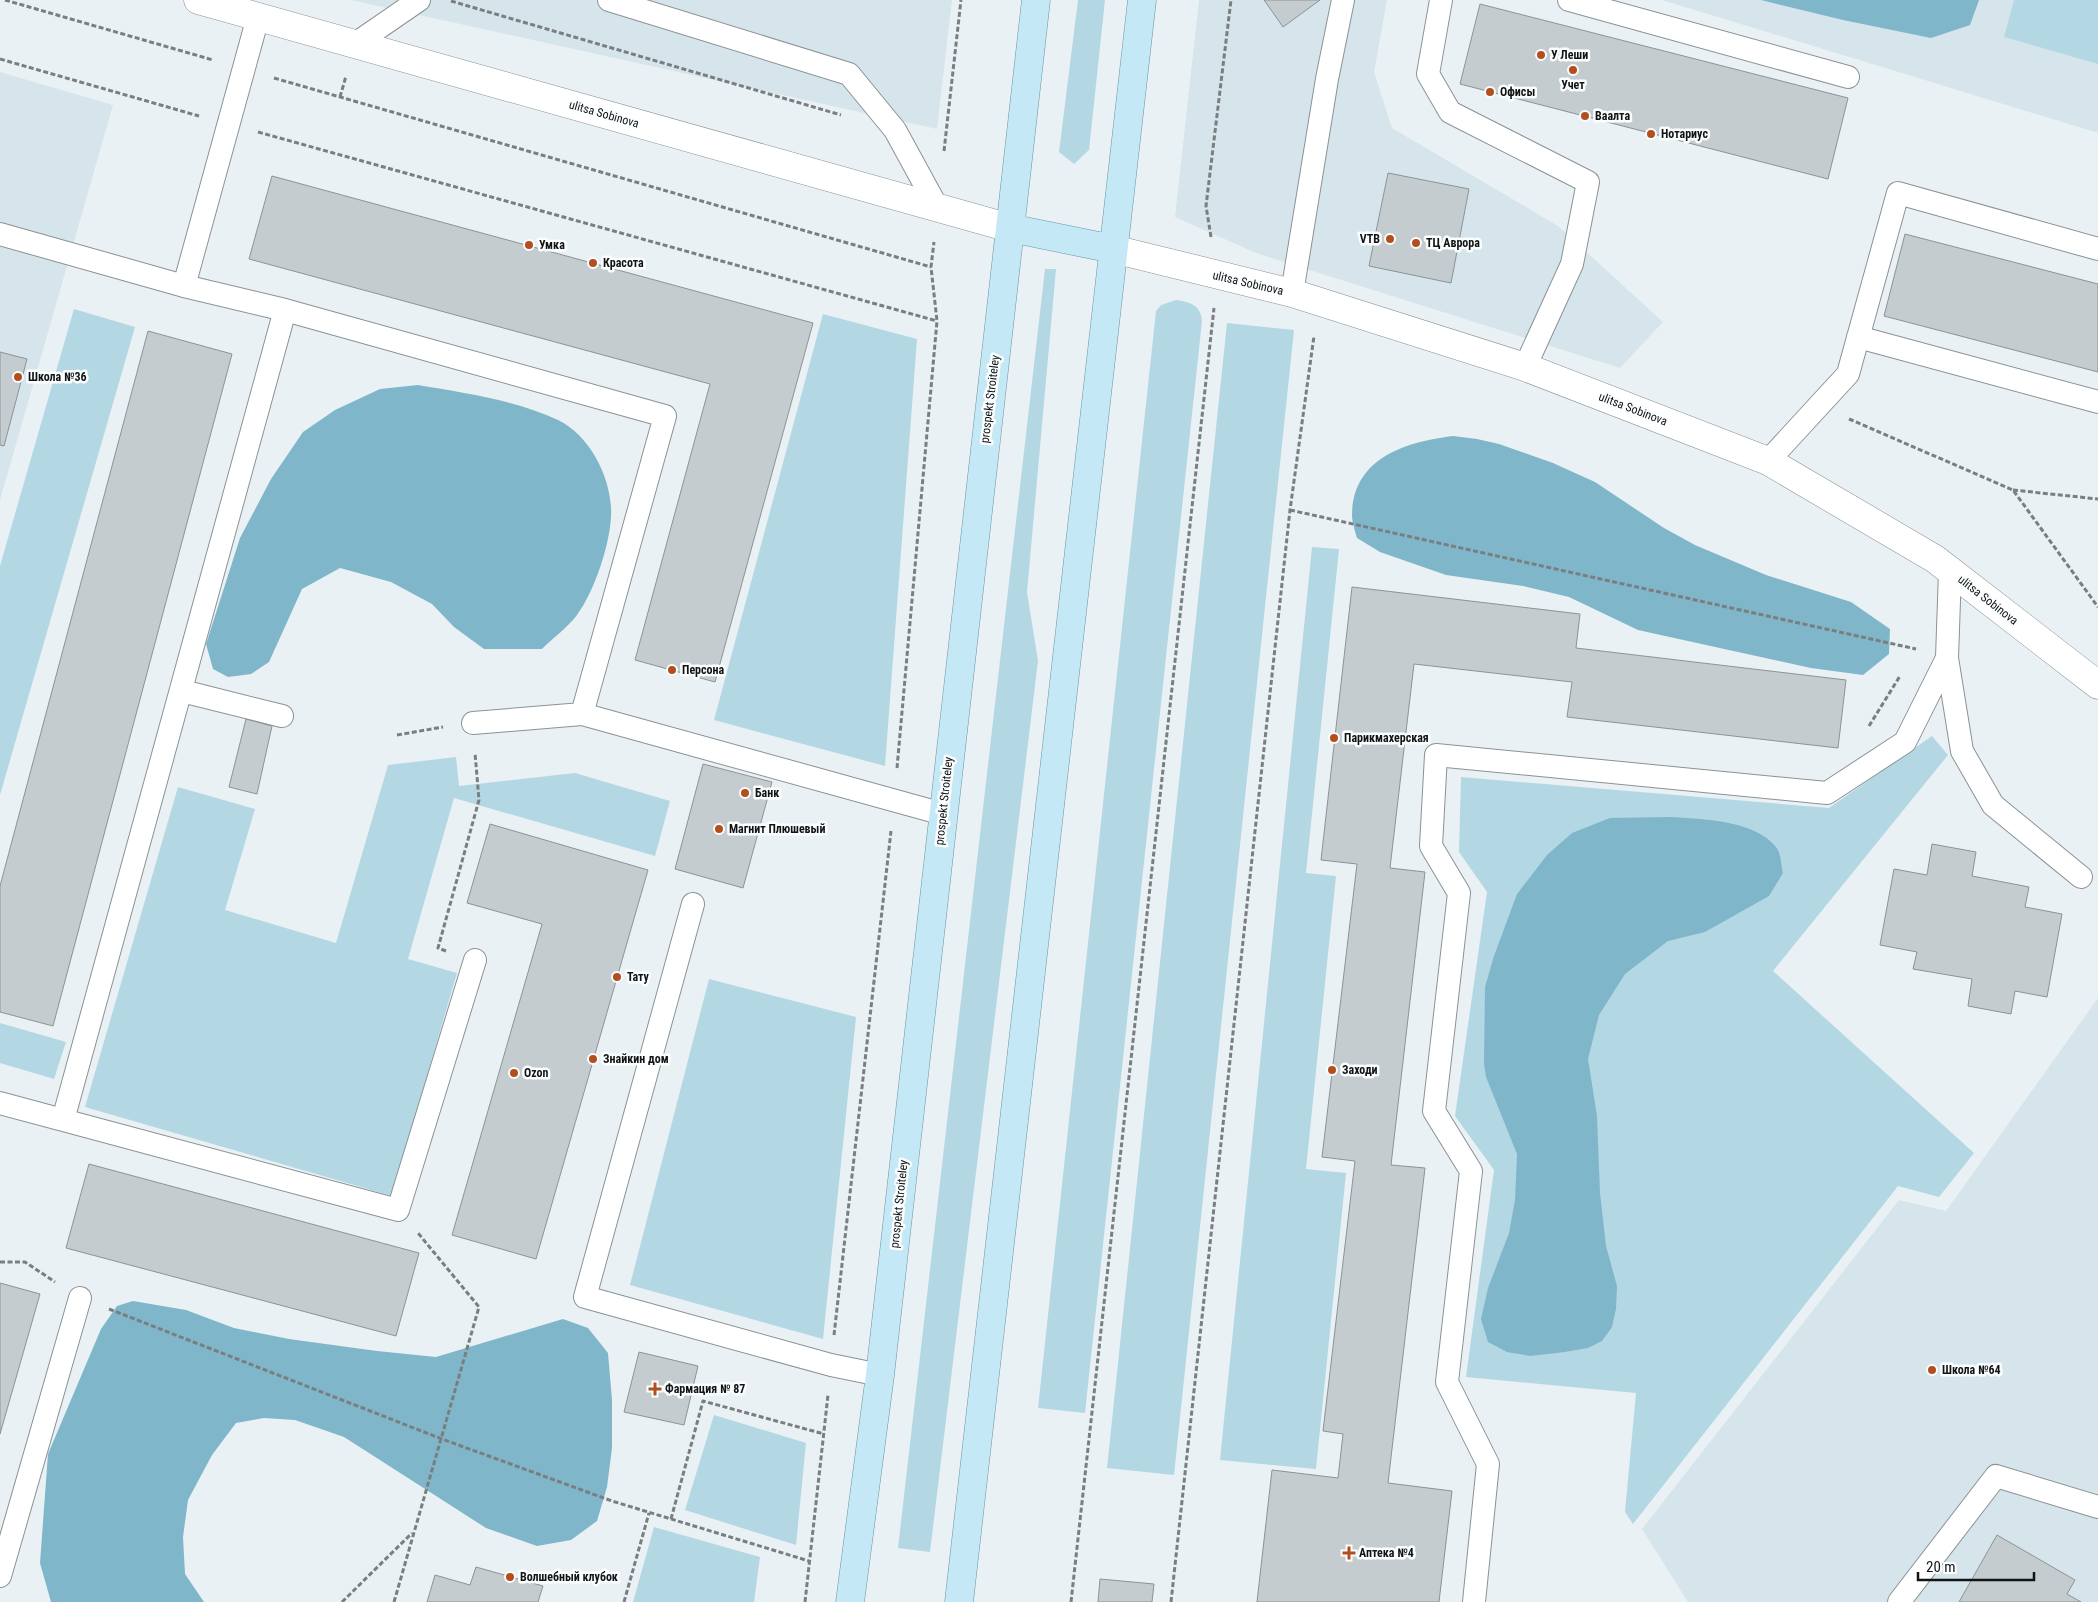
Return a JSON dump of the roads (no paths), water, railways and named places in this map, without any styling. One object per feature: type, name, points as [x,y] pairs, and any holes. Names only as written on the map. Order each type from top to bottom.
[{"type":"main road","name":"prospekt Stroiteley","points":[[850,1602],[880,1375],[1036,0]]},
{"type":"main road","points":[[959,1602],[1142,0]]},
{"type":"main road","points":[[1010,228],[1113,249]]},
{"type":"street","name":"ulitsa Sobinova","points":[[198,0],[1010,228]]},
{"type":"street","name":"ulitsa Sobinova","points":[[1113,249],[1292,293],[1525,367],[1768,461],[1935,560],[2098,685]]},
{"type":"lane","points":[[355,44],[419,0]]},
{"type":"lane","points":[[609,0],[667,8],[848,74],[894,130],[937,207]]},
{"type":"lane","points":[[1292,293],[1327,79],[1343,0]]},
{"type":"lane","points":[[1441,0],[1428,74],[1450,112],[1588,182],[1572,264],[1525,367]]},
{"type":"lane","points":[[1569,0],[1848,77]]},
{"type":"lane","points":[[184,286],[258,17]]},
{"type":"lane","points":[[1768,461],[1848,374],[1898,193],[2098,249]]},
{"type":"lane","points":[[0,234],[184,286],[285,310],[665,416],[582,714]]},
{"type":"lane","points":[[64,1120],[285,310]]},
{"type":"lane","points":[[1858,338],[2098,402]]},
{"type":"lane","points":[[1950,571],[1947,658],[1962,751],[1993,805],[2081,877]]},
{"type":"lane","points":[[1474,1602],[1488,1464],[1447,1382],[1471,1171],[1434,1111],[1458,893],[1432,846],[1436,755],[1827,793],[1905,742],[1947,658]]},
{"type":"lane","points":[[182,691],[282,716]]},
{"type":"lane","points":[[472,723],[582,714],[943,814]]},
{"type":"lane","points":[[693,904],[584,1297],[831,1365],[880,1375]]},
{"type":"lane","points":[[0,1103],[398,1210],[475,960]]},
{"type":"lane","points":[[0,1576],[80,1298]]},
{"type":"lane","points":[[1899,1602],[1996,1476],[2098,1507]]},
{"type":"place","name":"У Леши","points":[[1541,55]]},
{"type":"place","name":"Учет","points":[[1573,70]]},
{"type":"place","name":"Офисы","points":[[1490,92]]},
{"type":"place","name":"Ваалта","points":[[1585,116]]},
{"type":"place","name":"Нотариус","points":[[1651,134]]},
{"type":"place","name":"VTB","points":[[1390,239]]},
{"type":"place","name":"ТЦ Аврора","points":[[1416,243]]},
{"type":"place","name":"Умка","points":[[529,245]]},
{"type":"place","name":"Красота","points":[[593,263]]},
{"type":"place","name":"Школа №36","points":[[18,377]]},
{"type":"place","name":"Персона","points":[[672,670]]},
{"type":"place","name":"Парикмахерская","points":[[1334,738]]},
{"type":"place","name":"Банк","points":[[745,793]]},
{"type":"place","name":"Магнит Плюшевый","points":[[719,829]]},
{"type":"place","name":"Тату","points":[[617,977]]},
{"type":"place","name":"Знайкин дом","points":[[593,1059]]},
{"type":"place","name":"Заходи","points":[[1332,1070]]},
{"type":"place","name":"Ozon","points":[[514,1073]]},
{"type":"place","name":"Школа №64","points":[[1932,1370]]},
{"type":"place","name":"Фармация № 87","points":[[655,1389]]},
{"type":"place","name":"Аптека №4","points":[[1349,1553]]},
{"type":"place","name":"Волшебный клубок","points":[[510,1577]]}]
